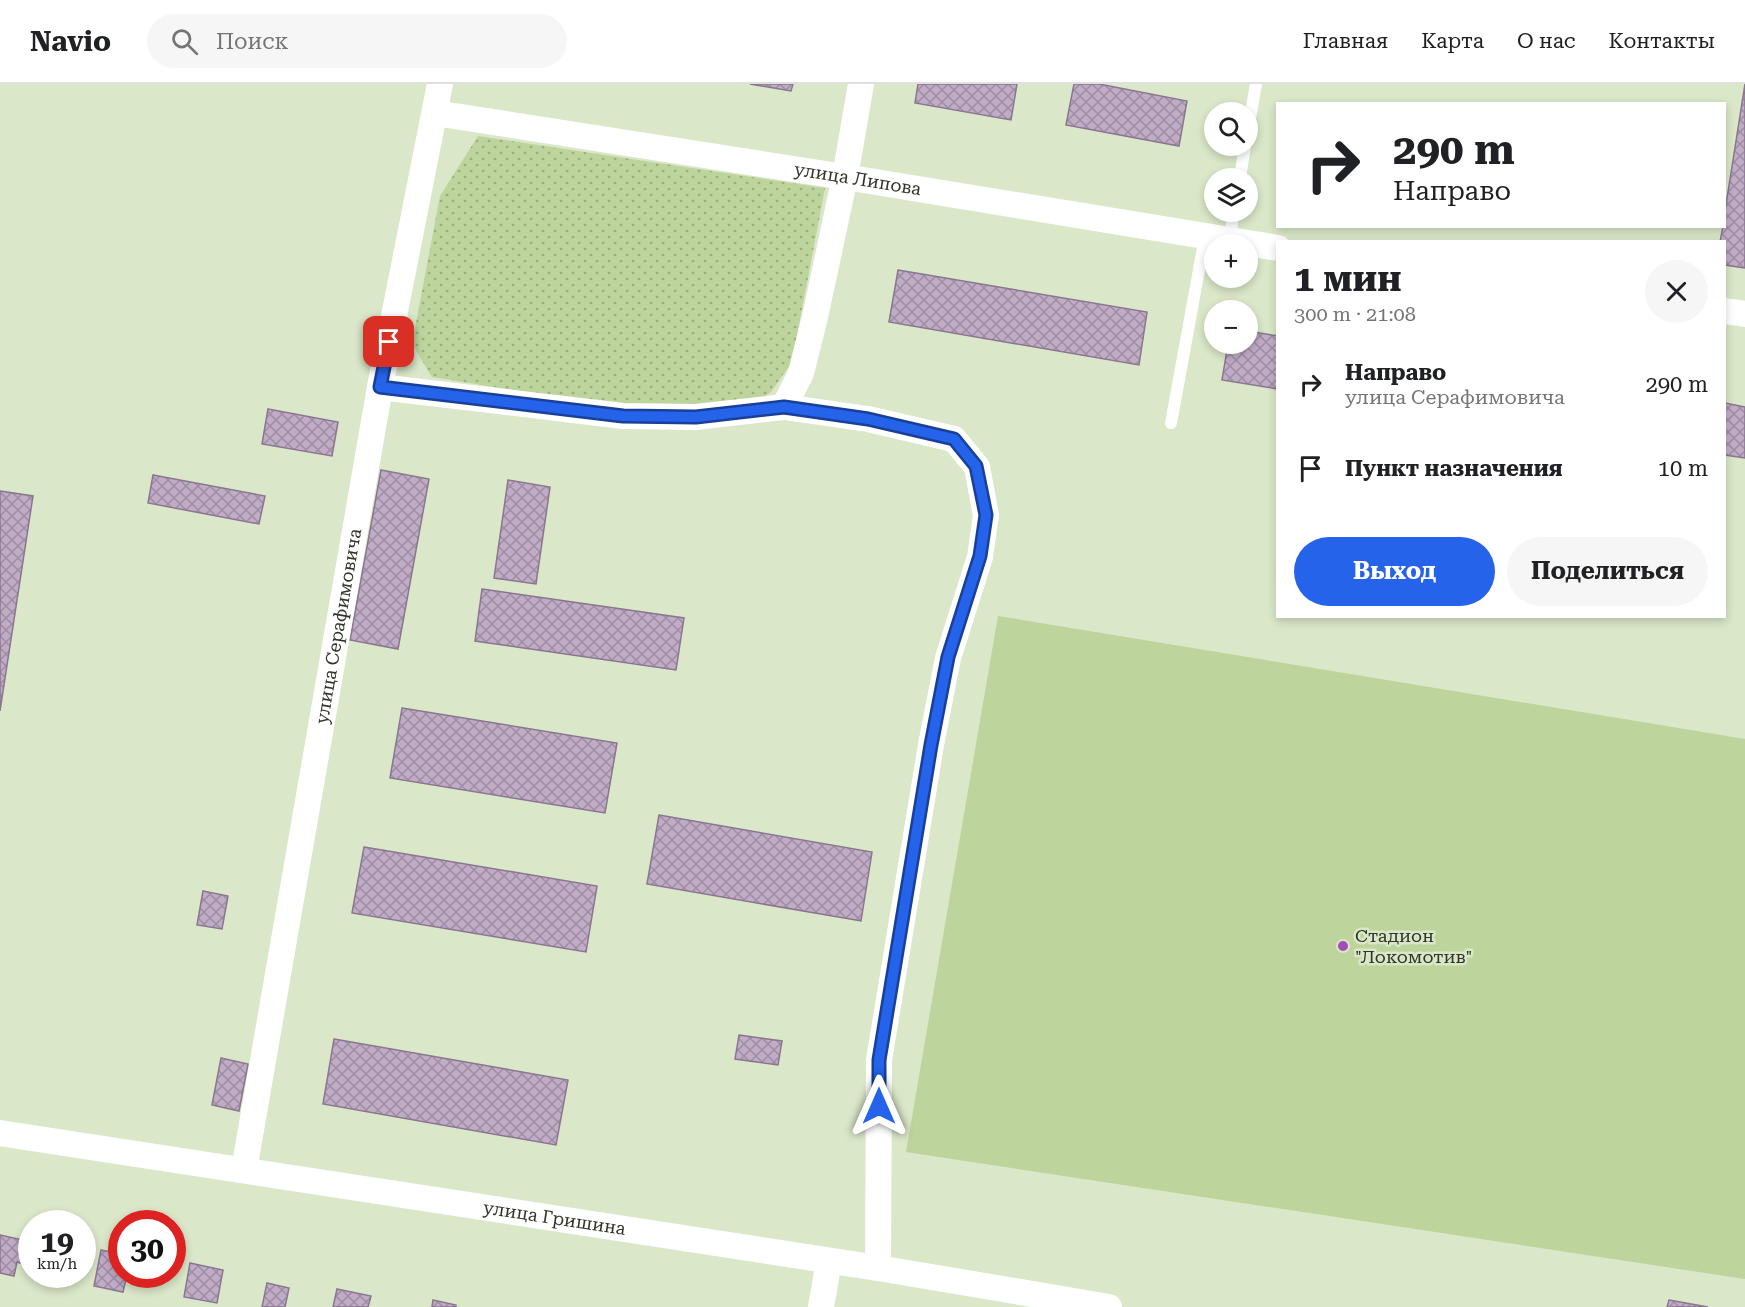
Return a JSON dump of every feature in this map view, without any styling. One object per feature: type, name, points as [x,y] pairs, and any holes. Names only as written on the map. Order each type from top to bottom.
[{"type":"street","name":"улица Серафимовича","points":[[244,1170],[380,387],[440,84]]},
{"type":"street","points":[[784,407],[801,374],[815,317],[845,177],[861,84]]},
{"type":"street","name":"улица Липова","points":[[435,113],[845,177],[1204,237]]},
{"type":"street","name":"улица Липова","points":[[1258,245],[1276,248]]},
{"type":"street","points":[[1726,311],[1745,314]]},
{"type":"street","points":[[380,387],[623,416],[696,417],[784,407],[868,419],[954,439],[976,466],[986,515],[980,556],[948,657],[879,1060],[878,1268]]},
{"type":"street","name":"улица Гришина","points":[[0,1133],[878,1268],[1109,1307]]},
{"type":"street","points":[[821,1307],[830,1261]]},
{"type":"lane","points":[[1253,102],[1256,84]]},
{"type":"lane","points":[[1171,423],[1205,288]]},
{"type":"green space","points":[[478,136],[825,188],[792,362],[771,392],[757,402],[709,405],[621,405],[432,377],[412,344],[440,196]]},
{"type":"green space","name":"Стадион \"Локомотив\"","points":[[998,616],[1745,739],[1745,1279],[906,1152]]},
{"type":"building","points":[[750,84],[793,84],[791,91]]},
{"type":"building","points":[[918,84],[1017,84],[1011,120],[915,103]]},
{"type":"building","points":[[1074,84],[1099,84],[1187,101],[1179,146],[1066,125]]},
{"type":"building","points":[[1745,84],[1745,268],[1726,265],[1726,240],[1720,240],[1723,228],[1726,228],[1726,205]]},
{"type":"building","points":[[898,270],[1147,312],[1139,365],[889,322]]},
{"type":"building","points":[[1258,333],[1276,336],[1276,389],[1222,380],[1226,354],[1258,354]]},
{"type":"building","points":[[1726,403],[1745,407],[1745,458],[1726,455]]},
{"type":"building","points":[[268,409],[338,422],[332,456],[262,444]]},
{"type":"building","points":[[381,470],[429,479],[398,649],[350,640]]},
{"type":"building","points":[[153,475],[265,496],[259,524],[148,503]]},
{"type":"building","points":[[508,480],[550,487],[536,584],[494,578]]},
{"type":"building","points":[[0,491],[33,496],[0,711]]},
{"type":"building","points":[[482,589],[684,618],[676,670],[475,641]]},
{"type":"building","points":[[402,708],[617,743],[605,813],[390,778]]},
{"type":"building","points":[[659,815],[872,852],[861,921],[647,884]]},
{"type":"building","points":[[364,847],[597,886],[586,952],[352,913]]},
{"type":"building","points":[[203,891],[228,896],[222,929],[197,925]]},
{"type":"building","points":[[739,1035],[782,1041],[778,1065],[735,1059]]},
{"type":"building","points":[[334,1039],[568,1080],[556,1145],[323,1104]]},
{"type":"building","points":[[221,1058],[248,1064],[239,1111],[212,1105]]},
{"type":"building","points":[[0,1235],[18,1239],[18,1262],[14,1276],[0,1273]]},
{"type":"building","points":[[101,1250],[108,1251],[108,1288],[124,1288],[123,1292],[96,1286]]},
{"type":"building","points":[[190,1263],[223,1270],[217,1303],[184,1297]]},
{"type":"building","points":[[267,1283],[289,1288],[285,1307],[262,1307]]},
{"type":"building","points":[[337,1289],[371,1296],[368,1307],[333,1307]]},
{"type":"building","points":[[433,1300],[456,1305],[456,1307],[432,1307]]},
{"type":"building","points":[[1669,1300],[1708,1307],[1667,1307]]},
{"type":"place","name":"Стадион \"Локомотив\"","points":[[1343,946]]},
{"type":"route","points":[[389,342],[380,387],[623,416],[696,417],[784,407],[868,419],[954,439],[976,466],[986,515],[980,556],[948,657],[931,745],[879,1060],[879,1106]]}]
